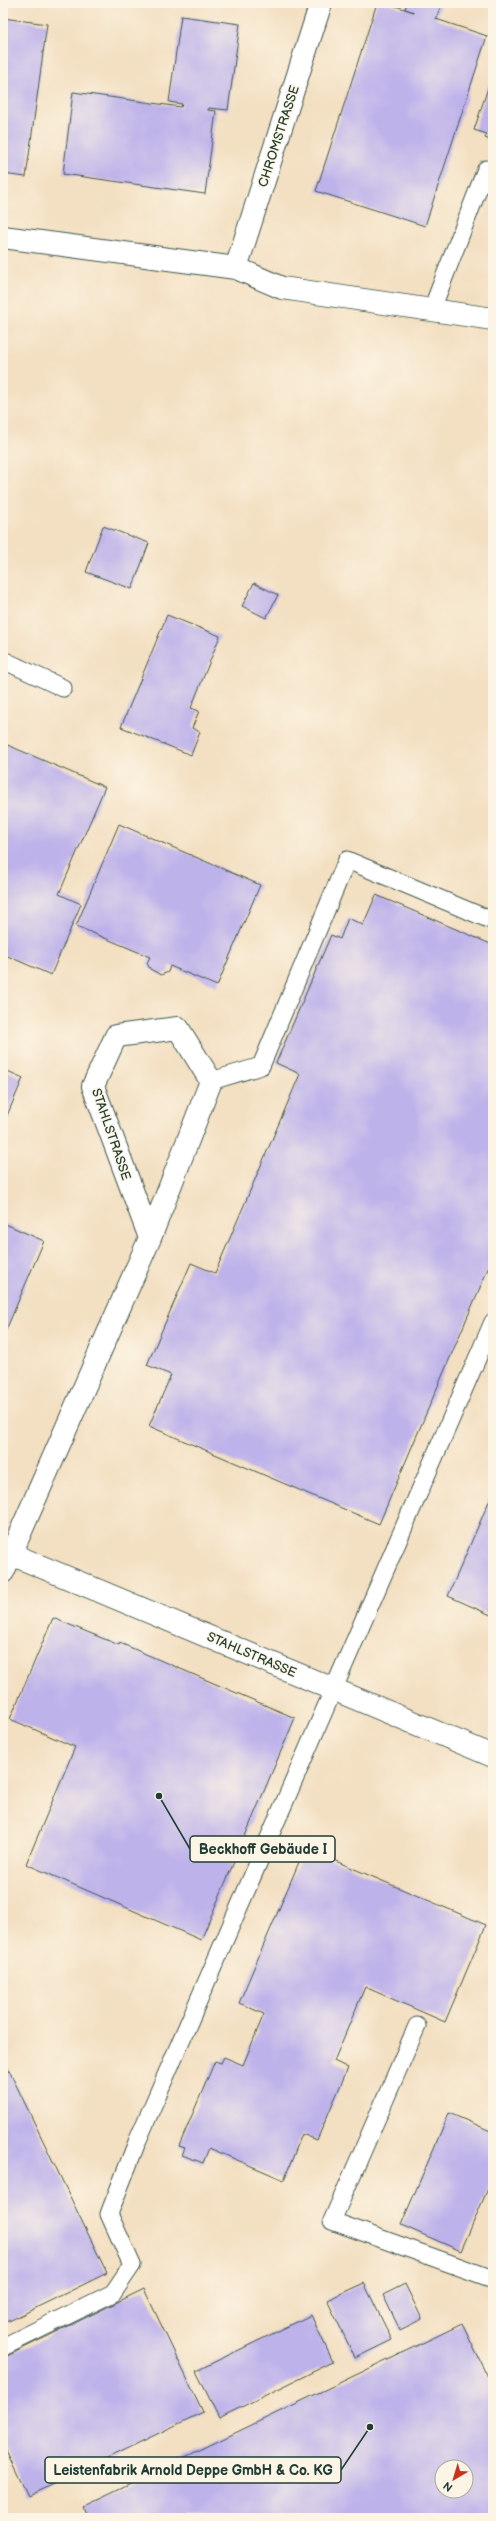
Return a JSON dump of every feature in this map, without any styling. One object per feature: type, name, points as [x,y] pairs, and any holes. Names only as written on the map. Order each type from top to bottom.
[{"type":"street","name":"CHROMSTRASSE","points":[[236,268],[321,3]]},
{"type":"street","points":[[3,236],[236,268],[282,288],[493,319]]},
{"type":"street","name":"STAHLSTRASSE","points":[[150,1238],[93,1086],[116,1036],[178,1028],[211,1081],[150,1238],[7,1563],[335,1689],[493,1756]]},
{"type":"lane","points":[[432,309],[486,169]]},
{"type":"lane","points":[[3,660],[63,688]]},
{"type":"lane","points":[[211,1081],[261,1066],[347,860],[493,921]]},
{"type":"lane","points":[[3,2347],[113,2293],[132,2265],[109,2214],[137,2142],[335,1689],[493,1322]]},
{"type":"lane","points":[[417,2026],[332,2221],[493,2279]]},
{"type":"building","points":[[377,3],[386,3],[414,12],[405,9],[407,3],[436,3],[441,5],[436,19],[487,36],[425,226],[316,191]]},
{"type":"building","points":[[181,16],[240,24],[228,110],[208,108],[208,110],[216,111],[205,194],[63,174],[73,92],[181,107],[182,104],[169,102]]},
{"type":"building","points":[[3,18],[47,24],[26,177],[3,174]]},
{"type":"building","points":[[493,73],[493,141],[485,138],[487,134],[474,130]]},
{"type":"building","points":[[103,526],[149,543],[132,589],[86,572]]},
{"type":"building","points":[[254,583],[278,595],[266,618],[242,606]]},
{"type":"building","points":[[167,615],[220,636],[191,708],[199,711],[192,728],[200,732],[191,755],[121,727]]},
{"type":"building","points":[[3,743],[105,787],[59,894],[81,904],[51,975],[3,954]]},
{"type":"building","points":[[119,824],[260,885],[217,986],[170,966],[168,972],[161,975],[150,969],[147,963],[150,957],[76,926]]},
{"type":"building","points":[[376,895],[493,945],[493,1257],[379,1524],[149,1426],[171,1375],[147,1365],[191,1263],[215,1273],[300,1074],[276,1063],[331,935],[340,939],[348,918],[363,925]]},
{"type":"building","points":[[3,1069],[23,1078],[3,1125]]},
{"type":"building","points":[[3,1223],[44,1241],[3,1337]]},
{"type":"building","points":[[493,1492],[493,1616],[448,1596]]},
{"type":"building","points":[[53,1618],[119,1645],[120,1643],[295,1718],[201,1940],[26,1864],[75,1747],[10,1719]]},
{"type":"building","points":[[305,1848],[486,1925],[445,2022],[365,1987],[334,2061],[348,2068],[317,2140],[302,2134],[284,2180],[209,2148],[203,2163],[182,2155],[185,2148],[179,2146],[215,2061],[221,2063],[224,2057],[243,2065],[264,2014],[239,2003]]},
{"type":"building","points":[[3,2058],[107,2273],[3,2324]]},
{"type":"building","points":[[449,2113],[493,2132],[493,2177],[461,2251],[401,2225]]},
{"type":"building","points":[[364,2283],[392,2340],[355,2358],[327,2300]]},
{"type":"building","points":[[405,2284],[422,2319],[400,2330],[383,2295]]},
{"type":"building","points":[[144,2289],[203,2412],[28,2496],[3,2444],[3,2358]]},
{"type":"building","points":[[311,2315],[333,2362],[219,2418],[196,2371]]},
{"type":"building","points":[[462,2324],[493,2387],[493,2518],[89,2518],[83,2506]]},
{"type":"place","name":"Beckhoff Gebäude I","points":[[159,1796]]},
{"type":"place","name":"Leistenfabrik Arnold Deppe GmbH & Co. KG","points":[[370,2427]]}]
